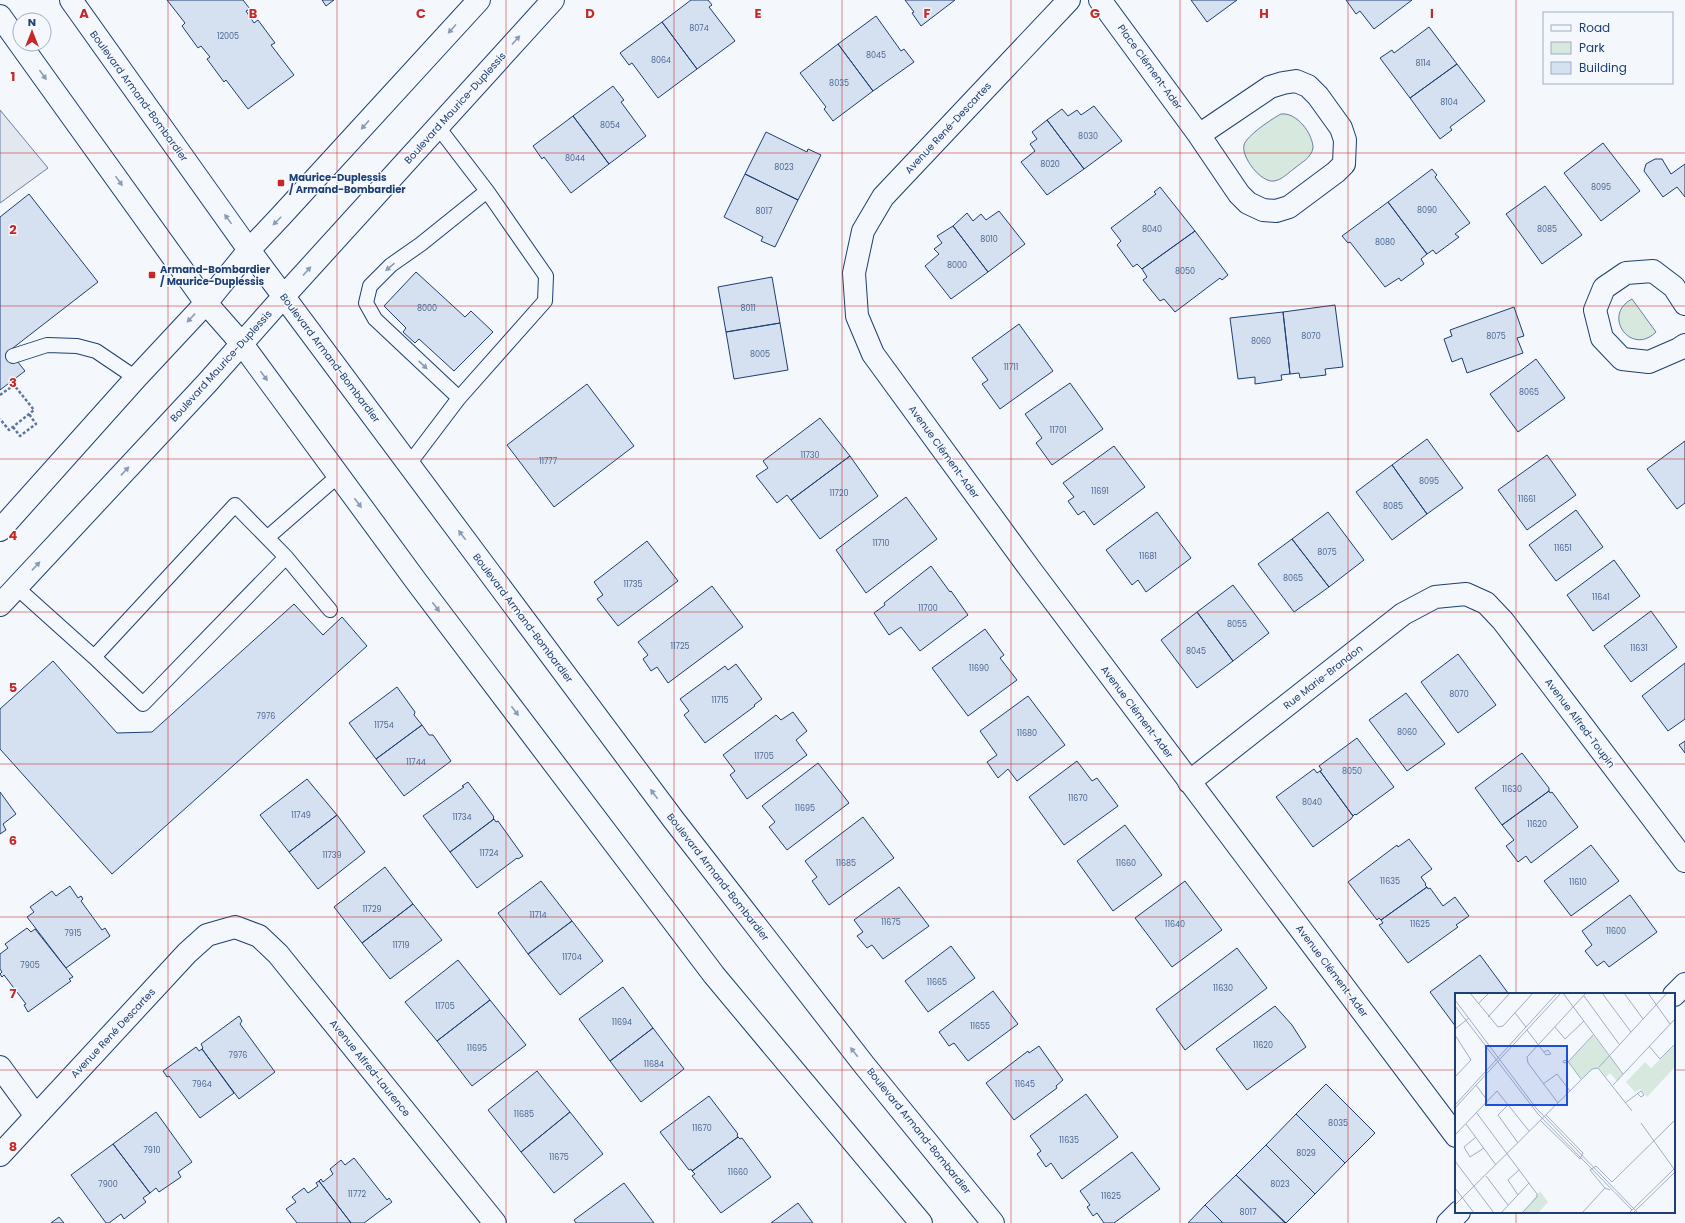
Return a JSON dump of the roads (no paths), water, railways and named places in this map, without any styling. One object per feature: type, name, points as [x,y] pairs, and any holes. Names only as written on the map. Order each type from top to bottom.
[{"type":"street","name":"Boulevard Armand-Bombardier","points":[[71,0],[249,250],[673,820],[865,1066],[994,1223]]},
{"type":"street","points":[[0,530],[136,378],[206,303],[249,250],[479,0]]},
{"type":"street","name":"Boulevard Maurice-Duplessis","points":[[0,605],[242,344],[553,0]]},
{"type":"street","name":"Avenue René-Descartes","points":[[854,272],[863,231],[883,197],[1069,0]]},
{"type":"street","name":"Place Clément-Ader","points":[[1100,0],[1200,135],[1239,194],[1248,203],[1263,210],[1276,211],[1289,207],[1336,172],[1344,164],[1345,140],[1340,128],[1318,96],[1308,86],[1296,81],[1270,87],[1200,135]]},
{"type":"street","points":[[0,16],[12,33]]},
{"type":"street","points":[[26,52],[206,303],[242,344],[338,476],[714,975],[921,1223]]},
{"type":"street","points":[[1685,304],[1674,287],[1653,271],[1626,272],[1604,288],[1595,310],[1602,338],[1622,359],[1649,362],[1685,345]]},
{"type":"street","name":"Avenue Clément-Ader","points":[[854,272],[857,316],[873,354],[1030,569],[1455,1135]]},
{"type":"street","name":"Rue Marie-Brandon","points":[[1189,782],[1403,614],[1435,597],[1466,594]]},
{"type":"street","name":"Avenue Alfred-Toupin","points":[[1466,594],[1486,603],[1503,621],[1685,862]]},
{"type":"street","name":"Avenue René Descartes","points":[[0,1155],[187,953],[207,935],[235,926]]},
{"type":"street","name":"Avenue Alfred-Laurence","points":[[235,926],[259,936],[278,954],[487,1220]]},
{"type":"street","points":[[1675,994],[1685,984]]},
{"type":"street","points":[[0,1066],[36,1116]]},
{"type":"street","points":[[1448,1223],[1459,1213]]},
{"type":"lane","points":[[409,464],[459,398],[545,301],[546,276],[487,191],[438,127]]},
{"type":"lane","points":[[459,398],[375,320],[366,303],[370,286],[390,265],[421,244],[487,191]]},
{"type":"lane","points":[[13,356],[47,345],[77,346],[96,351],[136,378]]},
{"type":"lane","points":[[268,537],[338,476]]},
{"type":"lane","points":[[94,657],[235,505],[268,537],[330,610]]},
{"type":"lane","points":[[16,587],[94,657],[143,704],[286,557]]},
{"type":"place","name":"Maurice-Duplessis / Armand-Bombardier","points":[[281,183]]},
{"type":"place","name":"Armand-Bombardier / Maurice-Duplessis","points":[[152,275]]}]
